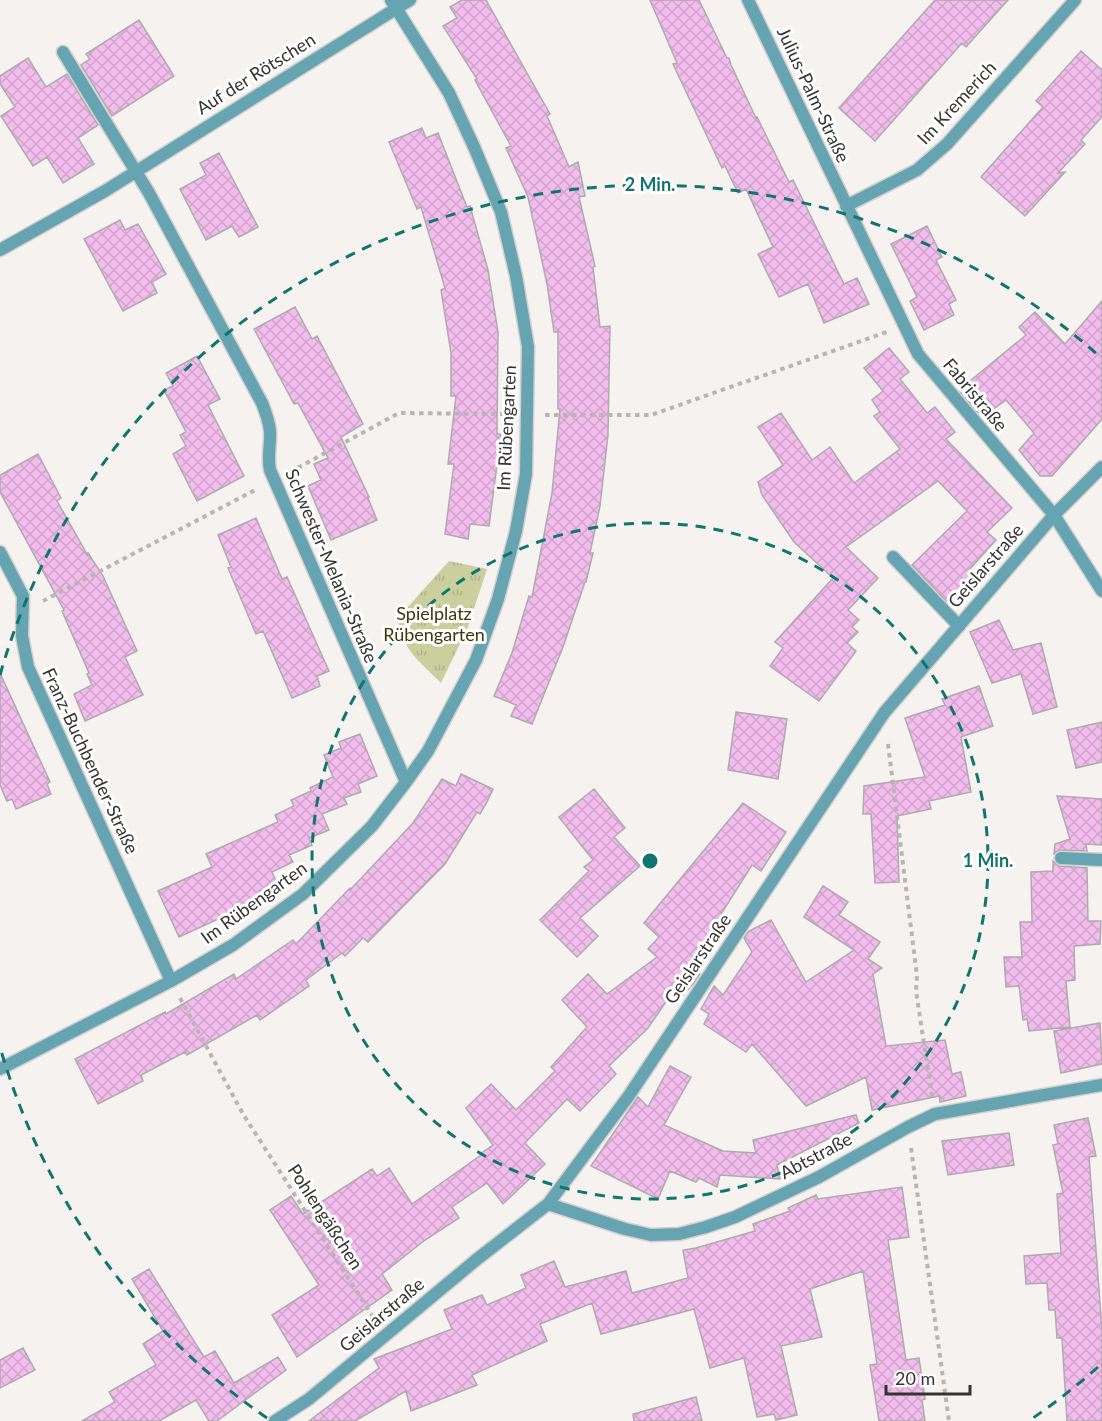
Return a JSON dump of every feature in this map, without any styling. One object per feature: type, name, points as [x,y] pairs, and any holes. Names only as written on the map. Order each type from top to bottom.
[{"type":"street","name":"Auf der Rötschen","points":[[0,250],[105,191],[393,4],[410,0]]},
{"type":"street","name":"Julius-Palm-Straße","points":[[748,0],[846,206]]},
{"type":"street","name":"Im Kremerich","points":[[846,206],[917,170],[948,144],[1075,0]]},
{"type":"street","name":"Im Rübengarten","points":[[0,1069],[171,981],[233,945],[303,894],[372,826],[406,782],[428,750],[476,660],[498,599],[516,531],[526,474],[528,347],[516,276],[501,212],[449,93],[393,4]]},
{"type":"street","points":[[63,52],[136,171]]},
{"type":"street","name":"Schwester-Melania-Straße","points":[[136,171],[262,403],[268,420],[268,463],[274,480],[406,782]]},
{"type":"street","name":"Fabristraße","points":[[846,206],[918,354],[1054,515],[1102,591]]},
{"type":"street","name":"Geislarstraße","points":[[275,1421],[309,1398],[476,1260],[548,1204],[628,1097],[884,713],[1054,515],[1102,467]]},
{"type":"street","name":"Franz-Buchbender-Straße","points":[[0,552],[23,596],[22,636],[28,667],[171,981]]},
{"type":"street","points":[[893,557],[959,626]]},
{"type":"street","points":[[1061,858],[1102,860]]},
{"type":"street","name":"Abtstraße","points":[[548,1204],[651,1235],[688,1232],[745,1212],[819,1177],[935,1114],[1102,1085]]},
{"type":"path","points":[[22,612],[399,413],[651,415],[904,326]]},
{"type":"path","points":[[884,713],[917,976],[916,991],[935,1114]]},
{"type":"path","name":"Pohlengäßchen","points":[[171,981],[243,1114],[385,1336]]},
{"type":"path","points":[[908,1127],[950,1421]]},
{"type":"green space","name":"Spielplatz Rübengarten","points":[[449,561],[487,569],[468,627],[441,683],[408,647],[403,639],[398,618]]},
{"type":"building","points":[[462,0],[486,0],[550,114],[547,116],[569,167],[578,162],[585,196],[579,197],[595,266],[593,267],[600,327],[610,326],[608,435],[600,506],[590,553],[593,553],[586,582],[563,647],[532,724],[511,716],[516,705],[494,696],[512,653],[529,596],[532,597],[552,493],[560,409],[558,409],[558,332],[554,332],[547,284],[528,197],[506,148],[511,146],[475,80],[477,79],[443,26],[457,18],[450,7]]},
{"type":"building","points":[[650,0],[699,0],[756,118],[789,182],[793,180],[844,284],[857,278],[869,304],[824,323],[808,284],[779,297],[758,254],[773,247],[746,189],[738,193],[725,166],[722,168],[673,64],[677,63]]},
{"type":"building","points":[[935,0],[1008,0],[966,47],[962,43],[875,141],[839,108]]},
{"type":"building","points":[[139,20],[174,76],[112,116],[81,65],[90,59],[86,54]]},
{"type":"building","points":[[1081,51],[1102,70],[1102,117],[1081,140],[1085,144],[1058,173],[1065,172],[1025,216],[981,177],[1043,107],[1036,101]]},
{"type":"building","points":[[28,58],[46,87],[67,74],[98,125],[78,138],[94,164],[63,183],[47,157],[33,166],[1,116],[15,107],[0,84],[0,76]]},
{"type":"building","points":[[422,128],[426,138],[438,133],[467,207],[470,206],[488,270],[498,332],[497,434],[501,434],[489,526],[470,524],[468,539],[445,534],[454,464],[448,464],[456,396],[451,396],[451,353],[441,290],[445,288],[421,207],[417,209],[389,142]]},
{"type":"building","points":[[219,153],[258,227],[239,237],[232,226],[206,240],[180,189],[206,175],[200,163]]},
{"type":"building","points":[[120,220],[125,230],[138,224],[166,274],[152,282],[157,293],[123,311],[84,239]]},
{"type":"building","points":[[927,226],[942,257],[936,260],[956,300],[949,304],[954,315],[924,330],[910,301],[917,297],[891,244]]},
{"type":"building","points":[[1102,301],[1102,419],[1052,476],[1040,476],[1019,450],[1034,433],[1006,400],[991,411],[987,406],[978,413],[959,390],[1026,335],[1019,327],[1035,312],[1065,344]]},
{"type":"building","points":[[295,307],[312,339],[317,336],[363,424],[341,437],[369,497],[377,520],[331,540],[308,486],[321,480],[314,464],[328,458],[298,403],[294,404],[254,329]]},
{"type":"building","points":[[889,348],[909,372],[900,379],[927,413],[935,407],[955,432],[946,439],[1012,508],[987,532],[996,540],[969,570],[975,576],[948,603],[912,565],[967,511],[938,481],[846,547],[878,578],[848,610],[859,620],[852,627],[858,632],[847,643],[856,651],[819,701],[770,666],[783,648],[775,642],[833,578],[794,542],[762,495],[758,482],[783,465],[758,427],[781,413],[812,460],[830,447],[854,483],[900,449],[874,416],[880,412],[872,400],[883,391],[864,368]]},
{"type":"building","points":[[197,356],[220,399],[208,405],[244,476],[197,501],[173,454],[186,446],[180,435],[186,432],[164,390],[173,386],[166,373]]},
{"type":"building","points":[[38,454],[61,498],[57,501],[87,554],[103,576],[137,651],[125,657],[143,695],[85,721],[74,694],[92,685],[87,674],[89,673],[62,611],[64,610],[0,492],[0,475]]},
{"type":"building","points":[[256,518],[282,579],[287,577],[329,671],[317,676],[320,686],[292,698],[263,631],[256,634],[228,568],[231,567],[218,535]]},
{"type":"building","points":[[999,620],[1013,650],[1041,643],[1057,707],[1033,714],[1021,674],[992,683],[970,632]]},
{"type":"building","points":[[0,673],[50,782],[47,784],[51,794],[16,809],[12,799],[7,801],[0,785]]},
{"type":"building","points":[[979,686],[993,726],[961,737],[971,792],[929,801],[931,809],[897,816],[899,882],[875,883],[871,814],[863,814],[864,786],[925,777],[905,718],[945,705],[942,699]]},
{"type":"building","points":[[736,712],[787,719],[778,779],[728,770]]},
{"type":"building","points":[[1102,722],[1102,762],[1076,768],[1067,730]]},
{"type":"building","points":[[360,734],[377,776],[358,784],[361,792],[344,798],[347,804],[322,814],[329,830],[309,838],[312,845],[289,855],[293,862],[272,872],[277,883],[259,891],[262,899],[179,937],[158,891],[212,867],[206,854],[278,822],[275,815],[294,806],[291,800],[333,777],[324,755],[341,748],[339,742]]},
{"type":"building","points":[[461,774],[493,789],[487,802],[480,814],[477,812],[445,864],[368,942],[363,938],[345,956],[342,953],[306,980],[309,986],[260,1020],[257,1015],[187,1055],[185,1052],[141,1075],[143,1081],[98,1104],[75,1059],[165,1012],[166,1014],[234,974],[236,979],[293,940],[296,944],[413,823],[442,779],[456,786]]},
{"type":"building","points":[[594,789],[625,828],[614,837],[640,866],[580,918],[598,936],[577,957],[540,920],[589,871],[584,867],[593,860],[559,817]]},
{"type":"building","points":[[1057,796],[1102,799],[1102,845],[1086,844],[1087,851],[1061,850],[1054,854],[1055,844],[1070,839]]},
{"type":"building","points":[[743,803],[786,832],[761,871],[752,865],[689,965],[700,974],[693,984],[682,996],[674,990],[648,1028],[609,1066],[616,1074],[580,1111],[567,1099],[525,1143],[545,1164],[503,1204],[487,1183],[452,1207],[459,1218],[425,1240],[382,1274],[392,1290],[297,1357],[272,1315],[319,1285],[270,1210],[291,1196],[303,1214],[372,1169],[377,1176],[389,1168],[412,1204],[493,1145],[466,1108],[491,1084],[516,1110],[555,1071],[551,1067],[587,1027],[562,1000],[588,974],[607,994],[657,957],[648,949],[659,937],[644,923]]},
{"type":"building","points":[[1053,861],[1060,866],[1087,868],[1088,921],[1101,921],[1100,944],[1074,946],[1075,980],[1066,981],[1070,1027],[1029,1031],[1027,1019],[1023,1020],[1019,986],[1006,987],[1004,957],[1022,957],[1020,922],[1032,922],[1031,872],[1053,871]]},
{"type":"building","points":[[823,886],[848,902],[839,915],[880,942],[868,959],[882,968],[873,974],[886,1046],[945,1040],[952,1074],[961,1072],[966,1096],[940,1102],[939,1096],[872,1110],[866,1077],[806,1106],[752,1044],[746,1052],[704,1024],[709,1014],[701,1009],[714,986],[723,995],[752,952],[744,938],[749,931],[771,920],[806,982],[854,950],[804,917]]},
{"type":"building","points":[[1100,1023],[1102,1064],[1061,1073],[1054,1031]]},
{"type":"building","points":[[670,1066],[691,1077],[664,1125],[723,1151],[756,1153],[753,1140],[856,1115],[859,1123],[777,1165],[780,1179],[720,1175],[717,1187],[699,1178],[696,1182],[670,1171],[658,1199],[591,1166],[638,1097],[648,1107]]},
{"type":"building","points":[[1088,1118],[1096,1156],[1089,1157],[1102,1330],[1102,1421],[1067,1421],[1062,1338],[1057,1338],[1055,1310],[1049,1310],[1047,1283],[1026,1284],[1024,1256],[1061,1253],[1057,1194],[1063,1193],[1053,1145],[1058,1144],[1054,1125]]},
{"type":"building","points":[[1009,1133],[1014,1165],[948,1175],[942,1141]]},
{"type":"building","points":[[902,1187],[909,1237],[888,1240],[906,1360],[919,1358],[925,1399],[922,1400],[925,1421],[879,1421],[870,1365],[877,1364],[863,1271],[810,1289],[822,1337],[781,1346],[797,1415],[776,1420],[774,1414],[757,1417],[744,1358],[710,1368],[694,1309],[601,1334],[592,1303],[540,1324],[547,1341],[472,1375],[477,1385],[411,1411],[406,1391],[355,1421],[309,1421],[379,1368],[374,1359],[452,1329],[444,1310],[482,1295],[487,1305],[526,1288],[521,1275],[554,1261],[565,1287],[626,1271],[632,1293],[688,1278],[683,1250],[755,1231],[753,1224],[790,1211],[788,1208],[816,1195],[818,1199]]},
{"type":"building","points":[[149,1269],[204,1357],[215,1351],[234,1383],[278,1357],[286,1370],[217,1421],[209,1421],[196,1400],[159,1421],[82,1421],[115,1402],[109,1392],[156,1365],[143,1344],[163,1331],[132,1279]]},
{"type":"building","points":[[23,1348],[35,1370],[0,1388],[0,1360]]},
{"type":"building","points":[[696,1397],[702,1421],[634,1421],[633,1414]]}]
